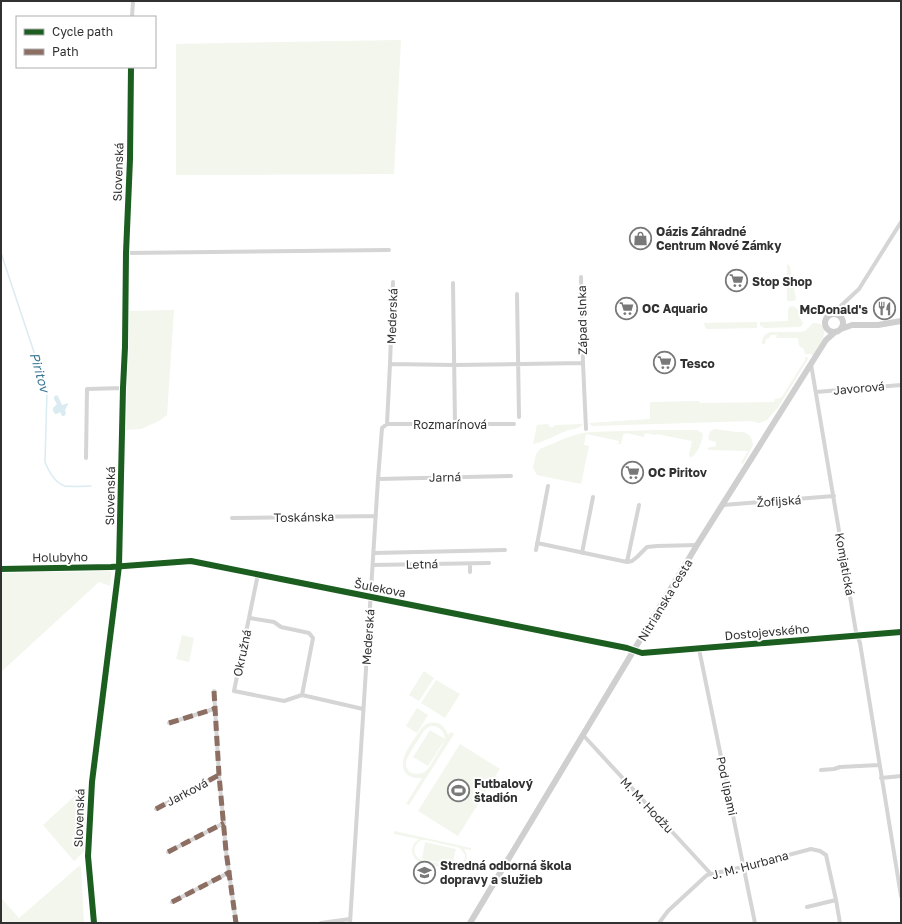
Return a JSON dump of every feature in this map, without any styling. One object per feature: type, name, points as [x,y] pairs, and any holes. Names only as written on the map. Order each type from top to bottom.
[{"type":"main road","points":[[852,325],[835,315],[830,316],[826,321],[828,329],[832,332],[852,325],[878,325],[901,321]]},
{"type":"main road","points":[[838,331],[843,325],[841,318]]},
{"type":"main road","name":"Nitrianska cesta","points":[[470,923],[697,545],[812,364],[826,340],[828,329]]},
{"type":"main road","name":"Nitrianska cesta","points":[[826,340],[838,331]]},
{"type":"street","points":[[132,16],[133,1]]},
{"type":"street","name":"Slovenská","points":[[94,923],[88,856],[92,782],[119,566],[122,388],[125,347],[131,68]]},
{"type":"street","points":[[830,316],[854,294],[861,285],[901,222]]},
{"type":"street","points":[[126,253],[389,250]]},
{"type":"street","name":"Západ slnka","points":[[581,277],[586,429]]},
{"type":"street","name":"Mederská","points":[[350,921],[378,479],[382,428],[387,424],[393,282]]},
{"type":"street","points":[[453,283],[456,424]]},
{"type":"street","points":[[517,294],[519,417]]},
{"type":"street","points":[[840,307],[841,318]]},
{"type":"street","name":"Západ slnka","points":[[390,364],[454,365],[583,363]]},
{"type":"street","name":"Komjatická","points":[[812,364],[857,636],[860,643],[901,896]]},
{"type":"street","name":"Javorová","points":[[816,392],[901,385]]},
{"type":"street","points":[[86,458],[87,389],[122,388]]},
{"type":"street","name":"Rozmarínová","points":[[387,424],[514,424]]},
{"type":"street","name":"Jarná","points":[[378,479],[511,476]]},
{"type":"street","points":[[536,550],[548,486]]},
{"type":"street","name":"Žofijská","points":[[723,505],[834,496]]},
{"type":"street","points":[[582,553],[593,497]]},
{"type":"street","points":[[627,562],[639,505]]},
{"type":"street","name":"Toskánska","points":[[232,518],[376,516]]},
{"type":"street","points":[[537,544],[627,562],[632,561],[647,547],[697,545]]},
{"type":"street","points":[[374,553],[505,550]]},
{"type":"street","points":[[629,550],[634,555],[640,555]]},
{"type":"street","name":"Šulekova","points":[[119,566],[191,561],[634,650]]},
{"type":"street","points":[[470,564],[470,572]]},
{"type":"street","name":"Letná","points":[[373,565],[489,564]]},
{"type":"street","name":"Holubyho","points":[[1,569],[119,566]]},
{"type":"street","name":"Okružná","points":[[258,574],[234,691],[284,701],[302,695],[363,709]]},
{"type":"street","name":"Okružná","points":[[250,618],[274,622],[281,627],[309,633],[313,638],[302,695]]},
{"type":"street","name":"Dostojevského","points":[[634,650],[642,653],[901,632]]},
{"type":"street","name":"Pod lipami","points":[[699,649],[755,923]]},
{"type":"street","name":"Jarková","points":[[214,691],[214,709],[226,851],[236,923]]},
{"type":"street","points":[[168,723],[214,709]]},
{"type":"street","name":"M. M. Hodžu","points":[[583,736],[711,874]]},
{"type":"street","points":[[821,770],[840,767],[879,765]]},
{"type":"street","name":"Jarková","points":[[156,808],[219,775]]},
{"type":"street","points":[[881,778],[901,776]]},
{"type":"street","points":[[168,852],[224,823]]},
{"type":"street","name":"J. M. Hurbana","points":[[659,923],[668,911],[708,875],[811,849],[820,851],[826,855],[836,900]]},
{"type":"street","points":[[172,902],[230,872]]},
{"type":"street","points":[[807,907],[836,900],[840,923]]},
{"type":"street","points":[[321,923],[350,921]]},
{"type":"shaded area","points":[[401,40],[394,174],[176,175],[176,44]]},
{"type":"shaded area","points":[[787,264],[790,266],[796,299],[794,301],[787,301]]},
{"type":"shaded area","points":[[792,306],[797,309],[803,322],[802,326],[764,328],[760,325],[760,322],[788,321],[788,310],[789,307]]},
{"type":"shaded area","points":[[174,310],[167,415],[159,421],[141,429],[124,430],[127,311]]},
{"type":"shaded area","points":[[757,322],[757,328],[707,329],[704,323]]},
{"type":"shaded area","points":[[813,323],[823,326],[824,331],[822,341],[814,356],[811,354],[805,354],[804,350],[799,346],[798,338],[776,338],[777,335],[771,335],[766,339],[765,344],[762,344],[762,339],[764,336],[771,332],[805,331]]},
{"type":"shaded area","points":[[805,357],[808,359],[779,406],[767,420],[759,423],[751,421],[592,426],[589,423],[650,419],[650,402],[774,402],[775,399],[780,398],[783,395],[805,360]]},
{"type":"shaded area","points":[[56,395],[58,396],[62,405],[68,403],[65,410],[66,414],[64,416],[62,416],[60,412],[55,414],[53,411],[53,408],[57,404],[54,399]]},
{"type":"shaded area","points":[[548,424],[550,427],[553,427],[555,425],[583,424],[577,428],[533,444],[537,425]]},
{"type":"shaded area","points":[[715,429],[744,432],[750,436],[753,445],[743,464],[741,463],[748,451],[709,450],[707,448],[716,446],[716,442],[709,440],[710,432]]},
{"type":"shaded area","points":[[697,430],[703,435],[698,450],[692,457],[690,457],[689,455],[692,441],[657,434],[645,433],[644,437],[626,433],[623,435],[621,444],[618,444],[619,441],[586,434],[584,445],[589,446],[581,484],[537,475],[533,468],[536,454],[540,449],[578,434],[591,432]]},
{"type":"shaded area","points":[[106,569],[111,572],[110,586],[99,582],[1,672],[1,571]]},
{"type":"shaded area","points":[[182,635],[194,638],[189,662],[176,659]]},
{"type":"shaded area","points":[[424,671],[434,678],[419,701],[409,695]]},
{"type":"shaded area","points":[[436,680],[460,694],[445,718],[421,703]]},
{"type":"shaded area","points":[[417,708],[428,715],[417,733],[406,726]]},
{"type":"shaded area","points":[[429,723],[436,723],[445,729],[448,735],[451,732],[454,734],[409,805],[406,804],[422,778],[408,775],[403,767],[403,761],[407,750],[425,725]],"holes":[[[434,726],[442,731],[445,739],[430,730],[413,757],[428,766],[444,741],[443,744],[428,769],[417,774],[410,772],[406,766],[409,755],[424,731],[427,728]]]},
{"type":"shaded area","name":"Futbalový štadión","points":[[460,744],[500,769],[458,836],[418,811]]},
{"type":"shaded area","points":[[82,791],[86,794],[84,852],[74,861],[43,825],[79,792]]},
{"type":"shaded area","points":[[394,831],[471,848],[471,850],[464,849],[467,859],[462,866],[456,869],[426,864],[418,861],[412,853],[414,844],[419,839],[394,834]],"holes":[[[421,840],[460,848],[465,855],[464,862],[460,866],[455,867],[419,859],[415,854],[414,849],[418,842]]]},
{"type":"shaded area","points":[[425,842],[456,849],[452,865],[422,859]]},
{"type":"shaded area","points":[[79,866],[81,867],[84,923],[1,923],[1,898],[19,918]]},
{"type":"waterway","name":"Piritov","points":[[1,253],[47,391],[45,462],[48,470],[61,485],[91,486]]},
{"type":"marked path","points":[[214,691],[219,775],[226,851],[236,923]]},
{"type":"marked path","points":[[169,723],[214,709]]},
{"type":"marked path","points":[[156,809],[219,775]]},
{"type":"marked path","points":[[168,852],[224,823]]},
{"type":"marked path","points":[[172,902],[230,872]]},
{"type":"cycle path","points":[[94,923],[88,856],[92,782],[119,566],[126,253],[130,159],[131,68]]},
{"type":"cycle path","points":[[1,569],[111,567],[191,561],[627,648],[642,653],[901,632]]},
{"type":"place","name":"Oázis Záhradné Centrum Nové Zámky","points":[[641,238]]},
{"type":"place","name":"Stop Shop","points":[[737,281]]},
{"type":"place","name":"OC Aquario","points":[[627,308]]},
{"type":"place","name":"McDonald's","points":[[884,309]]},
{"type":"place","name":"Tesco","points":[[664,363]]},
{"type":"place","name":"OC Piritov","points":[[633,472]]},
{"type":"place","name":"Futbalový štadión","points":[[459,790]]},
{"type":"place","name":"Stredná odborná škola dopravy a služieb","points":[[424,872]]}]
